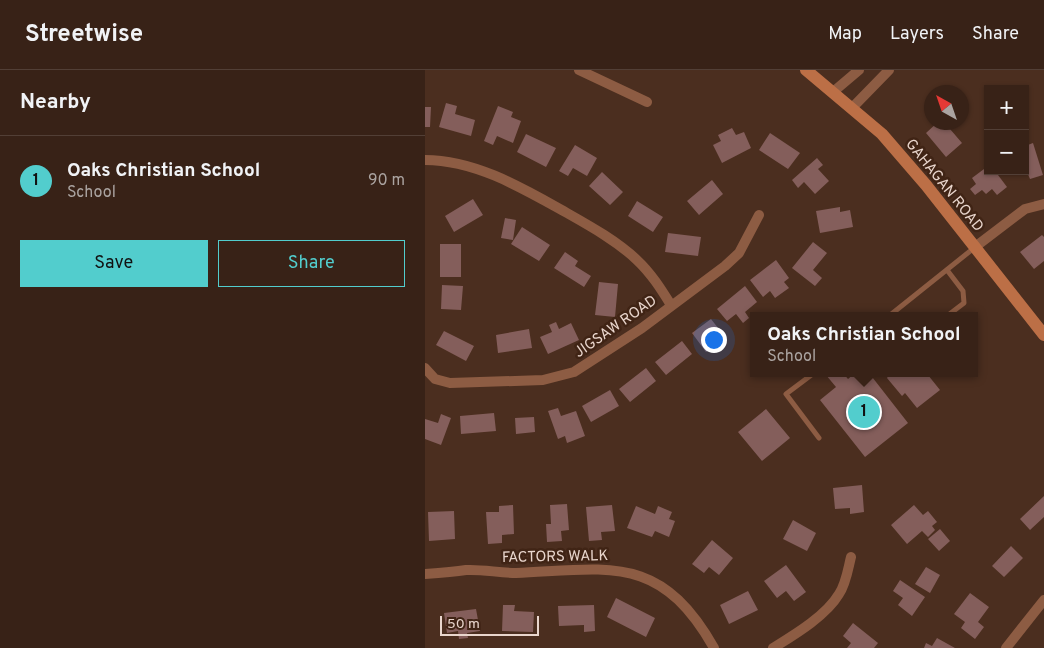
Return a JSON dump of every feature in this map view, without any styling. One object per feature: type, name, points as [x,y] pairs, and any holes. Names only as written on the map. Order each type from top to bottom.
[{"type":"street","points":[[579,70],[647,102]]},
{"type":"street","name":"GAHAGAN ROAD","points":[[806,70],[852,108],[888,142],[975,247],[1044,335]]},
{"type":"street","points":[[833,92],[859,70]]},
{"type":"street","points":[[852,108],[889,70]]},
{"type":"street","points":[[425,160],[436,160],[479,171],[509,182],[585,222],[635,258],[657,283],[671,305]]},
{"type":"street","points":[[975,247],[1025,209],[1044,204]]},
{"type":"street","name":"JIGSAW ROAD","points":[[425,368],[435,379],[450,383],[543,380],[574,372],[599,358],[643,328],[739,253],[759,215]]},
{"type":"street","points":[[773,648],[820,616],[834,602],[843,585],[851,557]]},
{"type":"street","name":"FACTORS WALK","points":[[425,574],[453,574],[467,570],[515,573],[601,568],[617,570],[648,579],[679,598],[700,624],[714,648]]},
{"type":"street","points":[[1007,648],[1044,600]]},
{"type":"lane","points":[[894,312],[975,247]]},
{"type":"lane","points":[[947,270],[963,291],[964,303],[952,312]]},
{"type":"lane","points":[[808,377],[786,394],[819,438]]},
{"type":"building","points":[[446,103],[457,106],[455,114],[475,120],[471,136],[439,127]]},
{"type":"building","points":[[498,106],[513,112],[511,117],[521,121],[513,143],[497,136],[493,145],[484,141]]},
{"type":"building","points":[[425,107],[431,107],[430,127],[425,127]]},
{"type":"building","points":[[732,128],[736,135],[744,132],[751,148],[722,163],[713,145],[721,141],[718,135]]},
{"type":"building","points":[[929,130],[951,130],[962,143],[946,157],[926,133]]},
{"type":"building","points":[[770,133],[800,153],[788,169],[759,150]]},
{"type":"building","points":[[526,134],[556,148],[546,167],[517,152]]},
{"type":"building","points":[[1033,143],[1043,175],[1030,179],[1028,175],[1029,144]]},
{"type":"building","points":[[575,145],[597,158],[587,176],[573,168],[568,176],[559,171]]},
{"type":"building","points":[[817,158],[823,165],[818,169],[829,181],[815,194],[804,182],[798,188],[792,180]]},
{"type":"building","points":[[984,169],[984,175],[998,175],[1007,187],[997,195],[992,189],[986,194],[982,190],[975,195],[970,189],[976,184],[972,178]]},
{"type":"building","points":[[602,172],[623,192],[610,205],[589,186]]},
{"type":"building","points":[[712,180],[723,194],[699,215],[687,201]]},
{"type":"building","points":[[473,199],[483,215],[454,232],[445,216]]},
{"type":"building","points":[[637,201],[663,217],[653,232],[628,216]]},
{"type":"building","points":[[840,207],[840,212],[850,210],[853,227],[820,233],[816,211]]},
{"type":"building","points":[[505,218],[516,220],[513,240],[501,238]]},
{"type":"building","points":[[522,227],[550,245],[539,261],[511,244]]},
{"type":"building","points":[[668,233],[701,237],[698,256],[665,252]]},
{"type":"building","points":[[1042,235],[1044,237],[1044,261],[1034,269],[1020,252]]},
{"type":"building","points":[[813,242],[827,253],[813,270],[822,278],[815,286],[792,268]]},
{"type":"building","points":[[440,244],[461,244],[461,277],[440,277]]},
{"type":"building","points":[[565,252],[578,261],[575,266],[591,276],[584,287],[554,268]]},
{"type":"building","points":[[776,260],[789,278],[784,282],[789,288],[775,298],[770,291],[763,297],[750,280]]},
{"type":"building","points":[[599,282],[618,284],[615,317],[595,315]]},
{"type":"building","points":[[442,285],[463,286],[461,310],[441,309]]},
{"type":"building","points":[[745,286],[757,302],[745,312],[749,318],[743,323],[736,314],[727,321],[717,309]]},
{"type":"building","points":[[711,319],[725,337],[706,352],[692,333]]},
{"type":"building","points":[[556,322],[559,329],[571,323],[579,340],[548,354],[540,337],[552,332],[549,325]]},
{"type":"building","points":[[529,329],[532,348],[498,353],[496,335]]},
{"type":"building","points":[[444,331],[474,346],[466,361],[436,345]]},
{"type":"building","points":[[682,341],[692,354],[666,375],[655,362]]},
{"type":"building","points":[[646,368],[656,381],[630,402],[619,389]]},
{"type":"building","points":[[828,377],[846,377],[848,379],[850,377],[872,377],[908,423],[865,457],[820,400],[836,387]]},
{"type":"building","points":[[930,377],[940,390],[917,408],[905,393],[902,396],[887,378]]},
{"type":"building","points":[[610,390],[619,406],[591,422],[582,406]]},
{"type":"building","points":[[558,408],[561,416],[576,411],[585,436],[567,443],[565,436],[558,439],[548,411]]},
{"type":"building","points":[[766,409],[790,438],[762,461],[738,432]]},
{"type":"building","points":[[494,413],[496,431],[461,434],[460,416]]},
{"type":"building","points":[[441,414],[451,418],[441,445],[425,439],[425,419],[438,423]]},
{"type":"building","points":[[534,417],[535,432],[516,434],[515,418]]},
{"type":"building","points":[[862,485],[864,512],[850,514],[850,508],[835,509],[833,488]]},
{"type":"building","points":[[1044,496],[1044,517],[1030,530],[1020,519]]},
{"type":"building","points":[[567,504],[569,530],[561,531],[562,541],[547,542],[546,524],[551,524],[550,505]]},
{"type":"building","points":[[513,505],[514,534],[502,535],[502,543],[488,544],[486,512],[499,512],[499,506]]},
{"type":"building","points":[[612,505],[615,531],[601,532],[602,540],[589,541],[586,507]]},
{"type":"building","points":[[914,505],[923,515],[928,511],[937,522],[932,526],[935,530],[928,537],[922,531],[907,544],[891,525]]},
{"type":"building","points":[[636,506],[655,514],[658,506],[672,512],[669,519],[675,521],[669,537],[655,531],[652,537],[627,528]]},
{"type":"building","points":[[454,511],[455,539],[429,541],[428,512]]},
{"type":"building","points":[[793,520],[816,533],[807,551],[783,539]]},
{"type":"building","points":[[940,529],[950,541],[939,551],[928,539]]},
{"type":"building","points":[[712,540],[733,558],[719,575],[709,567],[704,573],[692,564]]},
{"type":"building","points":[[1011,546],[1023,558],[1004,577],[992,566]]},
{"type":"building","points":[[786,565],[806,592],[794,601],[786,591],[777,598],[764,581]]},
{"type":"building","points":[[926,567],[940,575],[930,593],[915,584]]},
{"type":"building","points":[[900,580],[925,597],[912,616],[898,605],[903,598],[893,591]]},
{"type":"building","points":[[748,591],[758,610],[729,624],[720,605]]},
{"type":"building","points":[[970,593],[989,607],[978,622],[984,627],[975,639],[961,628],[965,622],[954,614]]},
{"type":"building","points":[[616,598],[655,618],[646,637],[607,617]]},
{"type":"building","points":[[503,605],[515,605],[514,611],[534,612],[533,632],[502,631]]},
{"type":"building","points":[[594,605],[595,631],[584,632],[584,625],[559,626],[558,606]]},
{"type":"building","points":[[476,609],[480,631],[467,633],[468,638],[459,639],[458,631],[447,633],[444,613]]},
{"type":"building","points":[[853,623],[878,643],[874,648],[847,648],[851,643],[843,636]]},
{"type":"building","points":[[937,638],[955,648],[924,648],[926,643],[932,646]]},
{"type":"place","name":"Oaks Christian School","points":[[864,412]]}]
